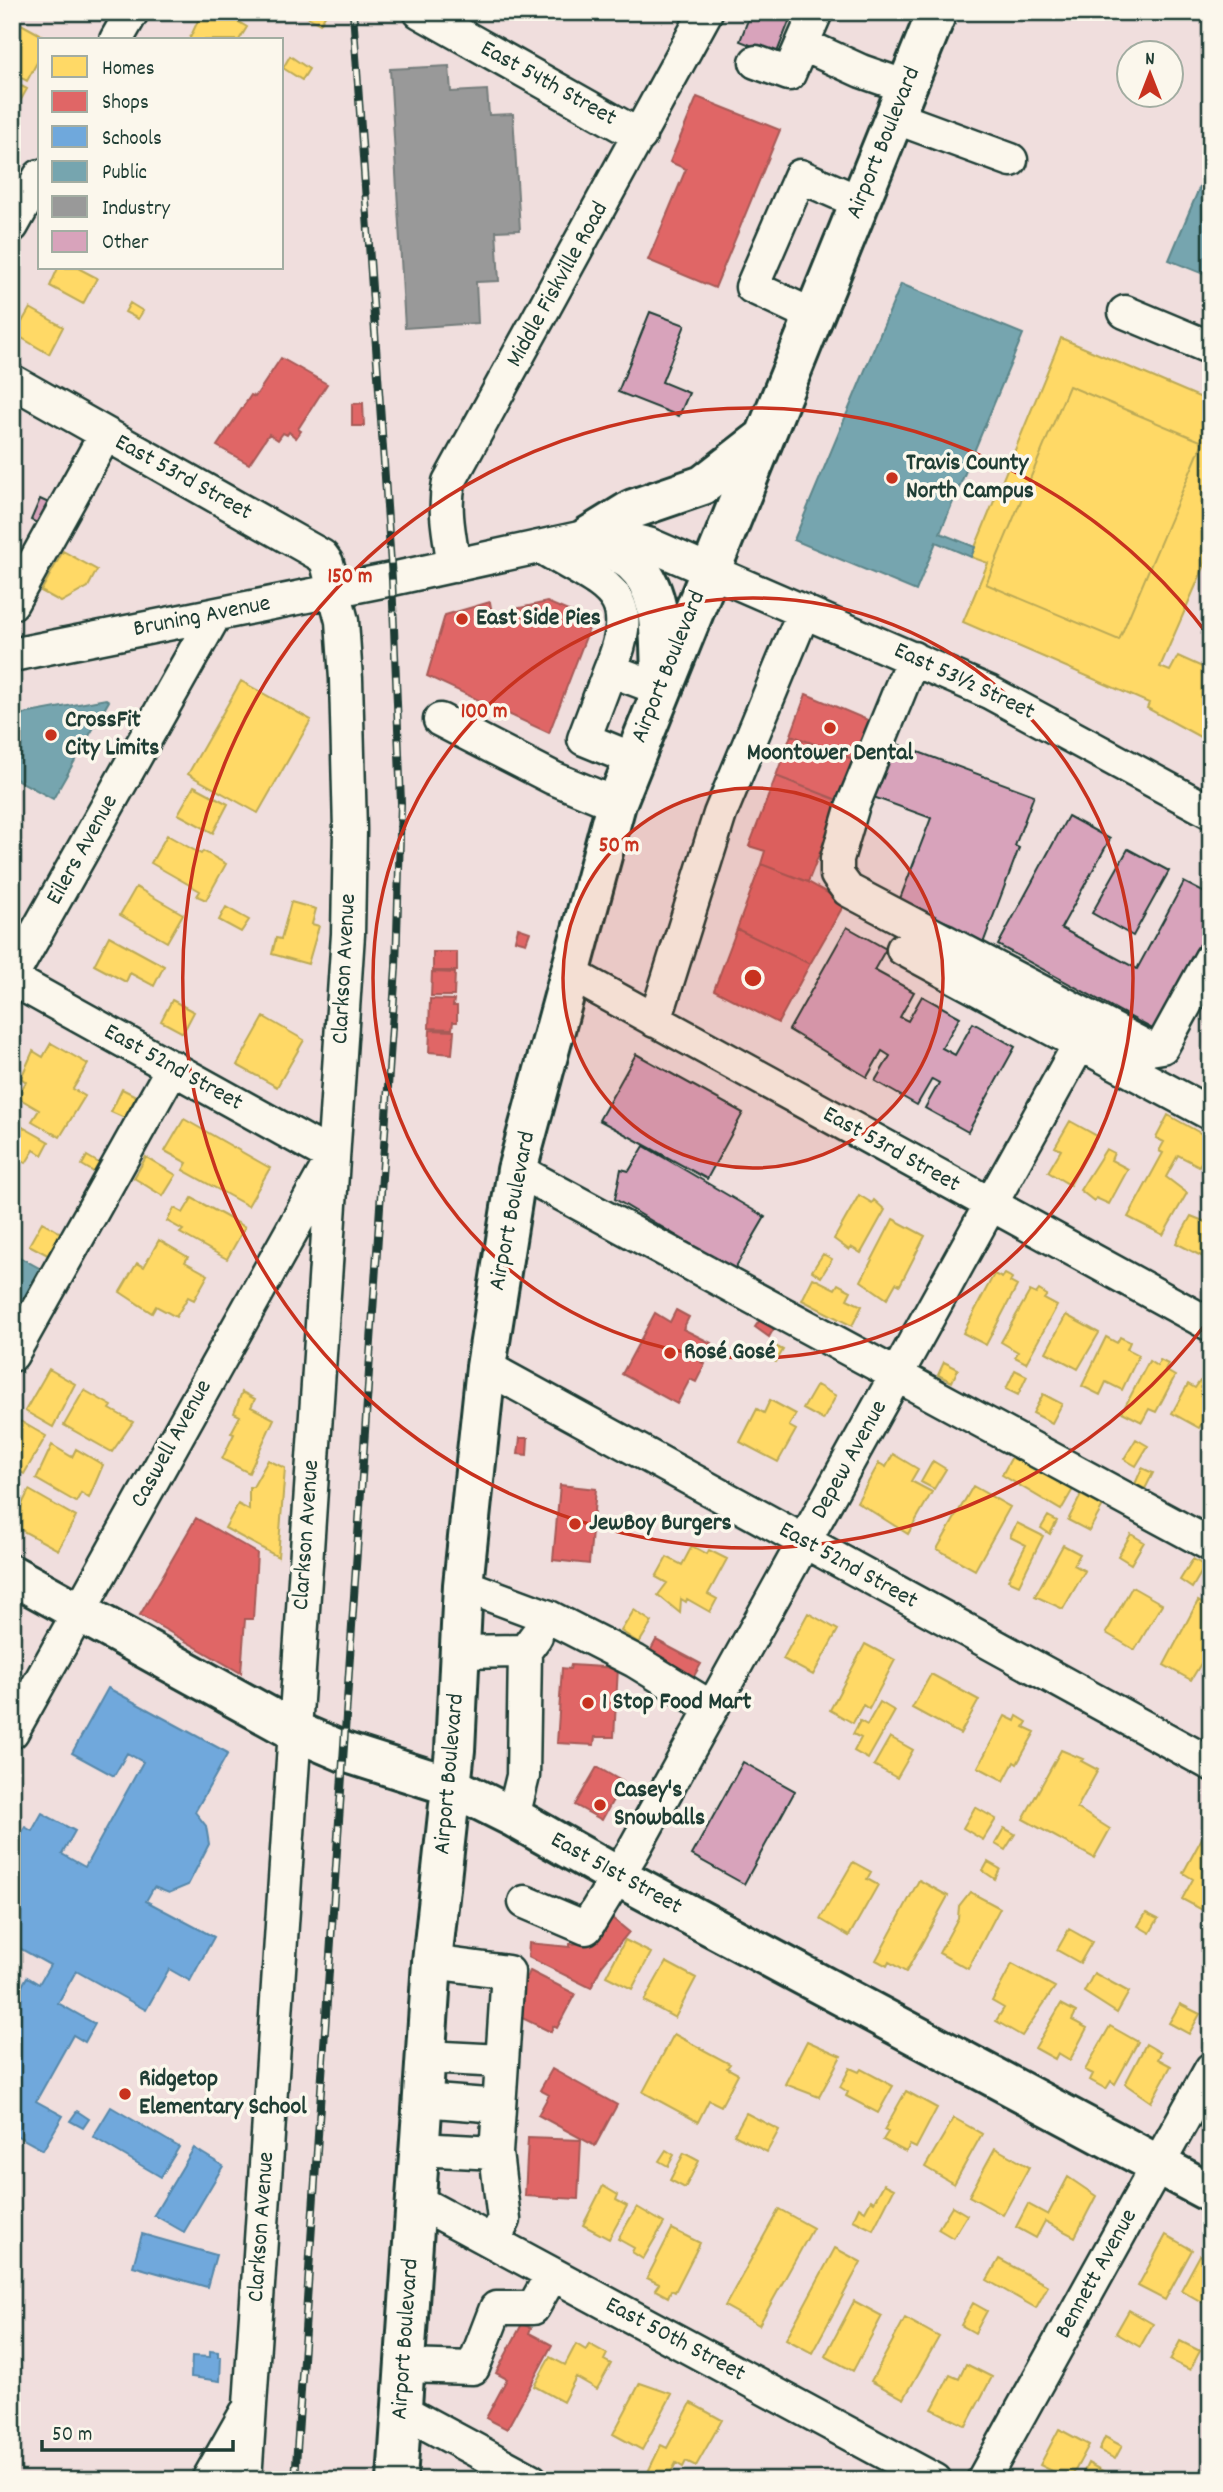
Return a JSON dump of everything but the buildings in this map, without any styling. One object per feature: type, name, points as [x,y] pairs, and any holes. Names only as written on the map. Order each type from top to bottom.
[{"type":"main road","name":"Airport Boulevard","points":[[397,2480],[418,2149],[432,1962],[451,1786],[463,1586],[486,1367],[517,1170],[615,804],[937,12]]},
{"type":"main road","points":[[661,687],[658,608],[648,581],[631,562],[589,536],[633,509],[703,485],[766,437]]},
{"type":"main road","name":"East 51st Street","points":[[12,1575],[295,1731],[344,1752],[451,1786],[513,1817],[619,1877],[1211,2193]]},
{"type":"street","points":[[117,38],[132,12]]},
{"type":"street","name":"East 54th Street","points":[[420,12],[640,135]]},
{"type":"street","name":"Middle Fiskville Road","points":[[454,566],[446,497],[449,482],[706,12]]},
{"type":"street","points":[[756,62],[789,74],[816,12]]},
{"type":"street","points":[[802,44],[861,71],[900,102],[1010,160]]},
{"type":"street","points":[[814,316],[752,287],[800,176],[859,202]]},
{"type":"street","points":[[12,226],[38,180]]},
{"type":"street","points":[[1125,312],[1211,348]]},
{"type":"street","name":"East 53rd Street","points":[[12,382],[322,556],[327,562],[334,591]]},
{"type":"street","points":[[12,603],[106,435]]},
{"type":"street","points":[[454,566],[589,536],[618,537],[648,544],[708,570]]},
{"type":"street","points":[[543,548],[605,587],[620,602],[625,620],[623,640],[584,738],[553,778]]},
{"type":"street","name":"Bruning Avenue","points":[[12,655],[454,566]]},
{"type":"street","name":"East 53½ Street","points":[[708,570],[913,658],[1049,722],[1211,811]]},
{"type":"street","name":"Clarkson Avenue","points":[[245,2480],[348,934],[350,830],[346,679],[342,621],[334,591]]},
{"type":"street","points":[[655,1021],[720,814],[804,611]]},
{"type":"street","name":"Eilers Avenue","points":[[12,978],[215,615]]},
{"type":"street","points":[[913,658],[853,805],[837,859],[837,875],[848,890],[1150,1049],[1162,1047],[1211,958]]},
{"type":"street","points":[[610,670],[661,687]]},
{"type":"street","points":[[440,720],[553,778],[615,804]]},
{"type":"street","points":[[584,738],[633,759]]},
{"type":"street","points":[[903,949],[1211,1114]]},
{"type":"street","name":"East 53rd Street","points":[[571,974],[1211,1325]]},
{"type":"street","name":"East 52nd Street","points":[[12,978],[334,1157]]},
{"type":"street","name":"Depew Avenue","points":[[525,1902],[586,1928],[619,1877],[1080,1043]]},
{"type":"street","points":[[12,1355],[173,1067]]},
{"type":"street","name":"Caswell Avenue","points":[[12,1732],[334,1157]]},
{"type":"street","points":[[517,1170],[1211,1545]]},
{"type":"street","name":"East 52nd Street","points":[[486,1367],[1211,1764]]},
{"type":"street","points":[[463,1586],[549,1618],[635,1661],[712,1708]]},
{"type":"street","points":[[513,1817],[523,1776],[525,1651],[549,1618]]},
{"type":"street","points":[[460,1652],[525,1651]]},
{"type":"street","points":[[432,1962],[508,1972],[496,2153],[504,2220],[493,2242]]},
{"type":"street","points":[[425,2057],[502,2061]]},
{"type":"street","name":"Bennett Avenue","points":[[983,2480],[1211,2069]]},
{"type":"street","points":[[422,2100],[499,2106]]},
{"type":"street","points":[[418,2149],[496,2153]]},
{"type":"street","name":"East 50th Street","points":[[415,2200],[935,2480]]},
{"type":"street","points":[[404,2366],[473,2368],[496,2308],[533,2308],[552,2274]]},
{"type":"street","points":[[208,2480],[250,2406]]},
{"type":"street","points":[[401,2410],[531,2480]]},
{"type":"railway","points":[[295,2480],[396,967],[401,803],[392,579],[353,12]]},
{"type":"place","name":"Travis County North Campus","points":[[892,478]]},
{"type":"place","name":"East Side Pies","points":[[462,619]]},
{"type":"place","name":"Moontower Dental","points":[[830,728]]},
{"type":"place","name":"CrossFit City Limits","points":[[51,735]]},
{"type":"place","name":"Rosé Gosé","points":[[670,1353]]},
{"type":"place","name":"JewBoy Burgers","points":[[575,1524]]},
{"type":"place","name":"1 Stop Food Mart","points":[[588,1703]]},
{"type":"place","name":"Casey's Snowballs","points":[[600,1805]]},
{"type":"place","name":"Ridgetop Elementary School","points":[[125,2094]]}]
